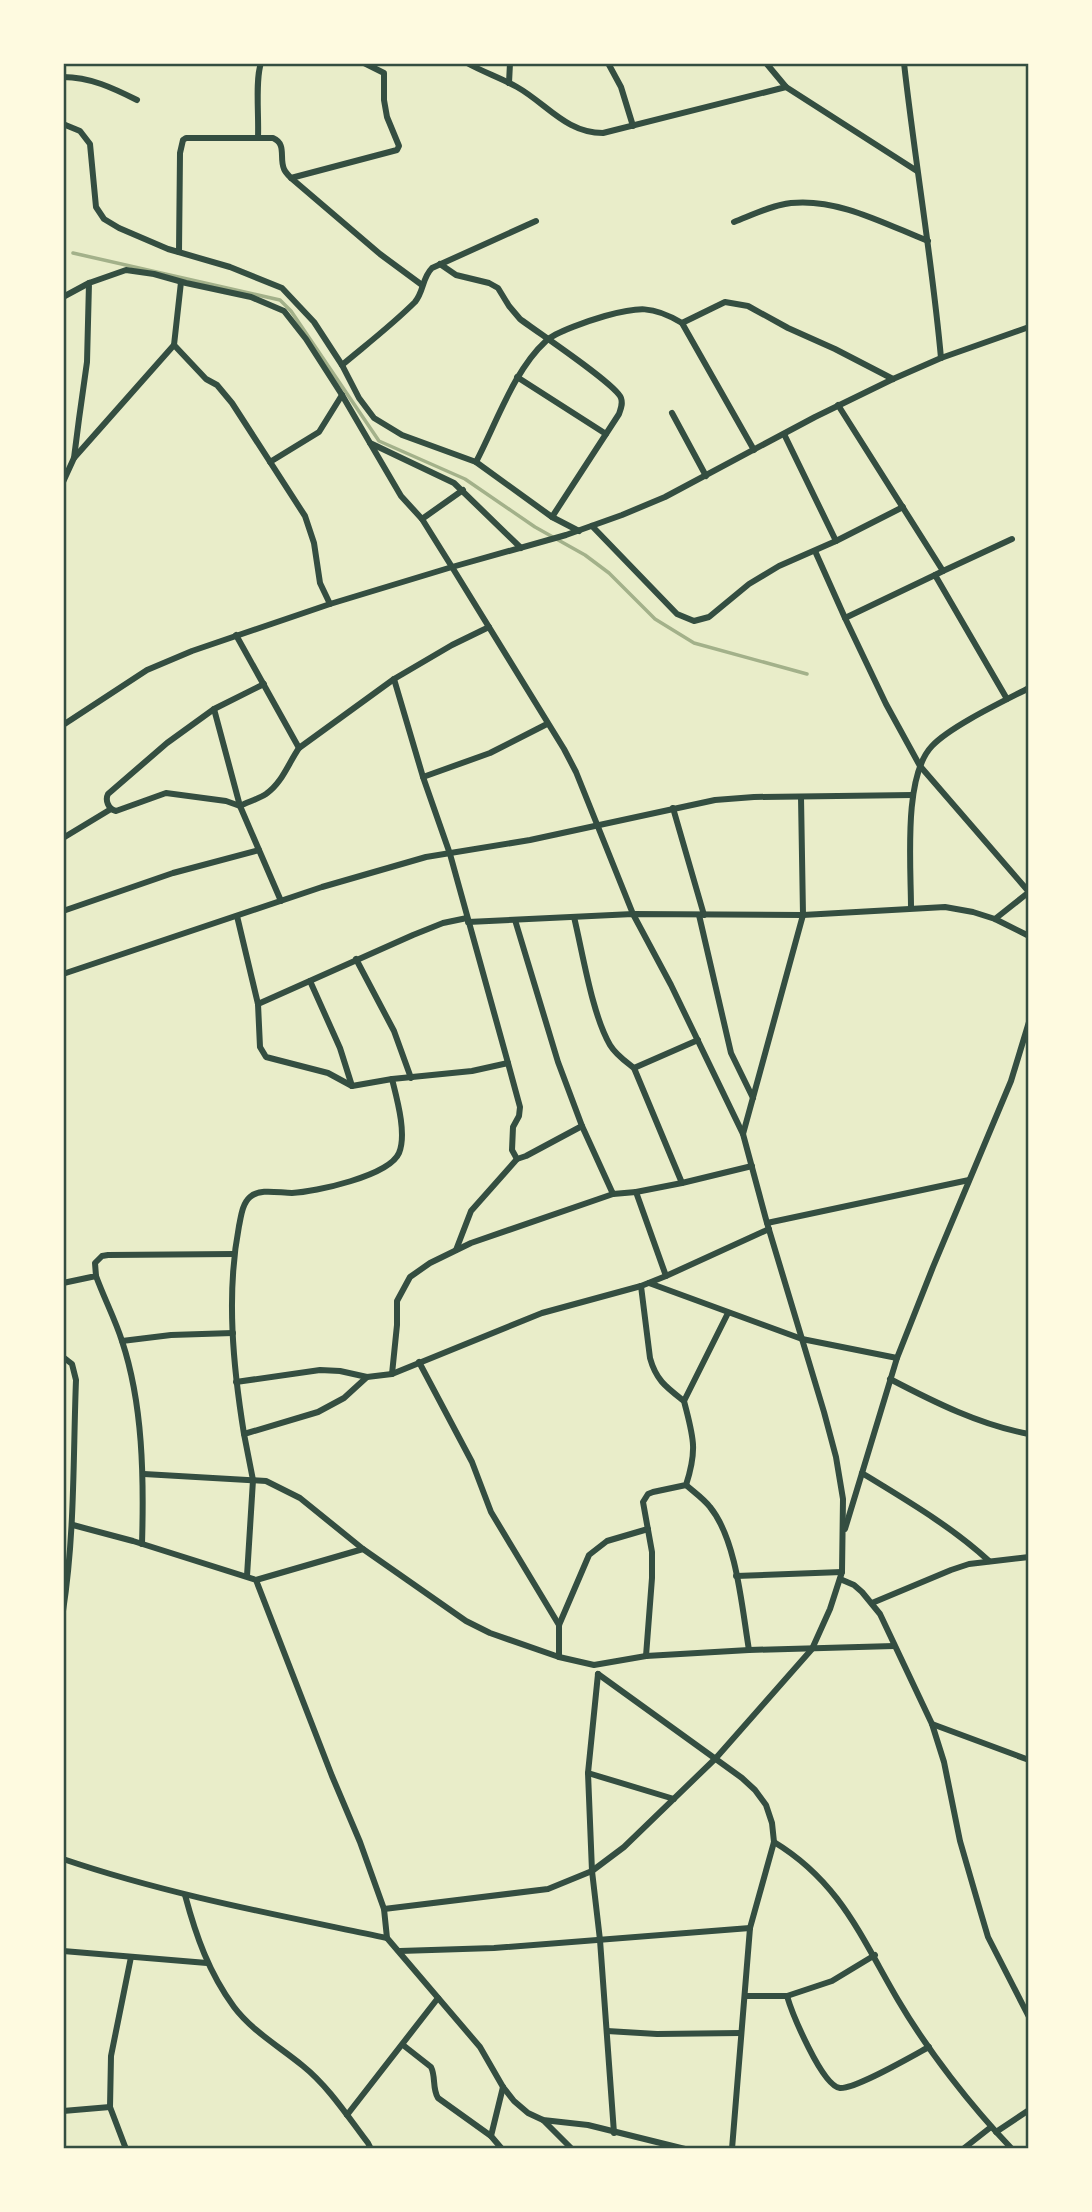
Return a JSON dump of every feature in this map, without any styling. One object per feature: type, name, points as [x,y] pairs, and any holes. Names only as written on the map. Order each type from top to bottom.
[{"type":"street","points":[[258,137],[257,73],[261,63]]},
{"type":"street","points":[[291,178],[397,150],[384,100],[384,73],[364,63]]},
{"type":"street","points":[[467,63],[509,83],[576,128],[589,133],[633,125],[786,87]]},
{"type":"street","points":[[509,63],[509,83]]},
{"type":"street","points":[[608,63],[621,87],[633,125]]},
{"type":"street","points":[[766,63],[786,87],[917,171]]},
{"type":"street","points":[[904,63],[934,284],[941,358]]},
{"type":"street","points":[[63,77],[81,77],[115,88],[137,100]]},
{"type":"street","points":[[63,124],[80,131],[90,144],[96,207],[104,219],[119,228],[179,252],[230,267],[282,288],[314,322],[342,365],[359,398],[374,418],[421,443],[455,452],[476,462],[552,517],[579,531]]},
{"type":"street","points":[[179,252],[180,153],[183,140],[258,137],[279,140],[282,145],[284,171],[380,254],[422,285]]},
{"type":"street","points":[[734,222],[788,204],[806,202],[843,209],[928,241]]},
{"type":"street","points":[[342,365],[382,333],[417,299],[425,274],[440,264],[536,221]]},
{"type":"street","points":[[440,264],[456,275],[489,283],[498,288],[520,318],[608,382],[621,397],[619,414],[552,517]]},
{"type":"street","points":[[63,297],[89,283],[126,270],[251,297],[284,311],[342,394],[401,496],[422,519],[452,566],[576,772],[633,914],[743,1133],[836,1457],[843,1499],[843,1538],[841,1576],[830,1609],[812,1649],[716,1758],[624,1847],[592,1871],[548,1889],[384,1909]]},
{"type":"street","points":[[63,482],[74,458],[174,345],[181,282]]},
{"type":"street","points":[[74,458],[87,362],[89,283]]},
{"type":"street","points":[[682,323],[724,302],[748,306],[893,379]]},
{"type":"street","points":[[476,462],[517,377],[547,339],[591,320],[622,311],[647,309],[664,313],[682,323],[754,450]]},
{"type":"street","points":[[63,725],[147,670],[192,651],[330,604],[592,526],[665,497],[838,405],[893,379],[941,358],[1029,327]]},
{"type":"street","points":[[174,345],[206,379],[217,385],[232,403],[305,516],[314,543],[320,583],[330,604]]},
{"type":"street","points":[[517,377],[606,434]]},
{"type":"street","points":[[270,462],[319,432],[342,394]]},
{"type":"street","points":[[838,405],[943,571]]},
{"type":"street","points":[[672,413],[706,476]]},
{"type":"street","points":[[784,434],[836,541]]},
{"type":"street","points":[[370,443],[454,483],[524,547]]},
{"type":"street","points":[[422,519],[463,490]]},
{"type":"street","points":[[592,526],[677,614],[694,621],[709,617],[749,584],[779,566],[903,507]]},
{"type":"street","points":[[845,618],[1012,539]]},
{"type":"street","points":[[815,551],[886,704],[920,766],[1029,892],[995,919]]},
{"type":"street","points":[[935,575],[1007,699]]},
{"type":"street","points":[[264,684],[214,709],[167,743],[108,794],[106,798],[111,809],[116,811],[166,793],[226,801],[240,806],[265,794],[275,786],[299,748],[394,679],[489,627]]},
{"type":"street","points":[[236,635],[299,748]]},
{"type":"street","points":[[394,679],[423,777],[450,854],[520,1107],[513,1127],[512,1150],[517,1159]]},
{"type":"street","points":[[911,908],[913,795],[920,766],[932,746],[951,731],[1029,688]]},
{"type":"street","points":[[214,709],[240,806],[281,901]]},
{"type":"street","points":[[423,777],[490,753],[547,724]]},
{"type":"street","points":[[63,974],[176,934],[402,862],[597,827],[715,800],[913,795]]},
{"type":"street","points":[[743,1133],[803,915],[801,797]]},
{"type":"street","points":[[673,808],[701,915],[730,1053],[753,1098]]},
{"type":"street","points":[[63,838],[111,809]]},
{"type":"street","points":[[63,911],[173,873],[259,850]]},
{"type":"street","points":[[258,1004],[443,923],[467,920],[633,914],[803,915],[945,907],[995,919],[1029,936]]},
{"type":"street","points":[[237,916],[258,1004],[260,1047],[266,1057],[328,1073],[352,1086],[471,1071],[508,1063]]},
{"type":"street","points":[[574,917],[594,1000],[610,1046],[634,1068],[682,1183]]},
{"type":"street","points":[[516,920],[558,1062],[582,1126],[613,1194]]},
{"type":"street","points":[[356,959],[394,1031],[411,1077]]},
{"type":"street","points":[[310,981],[340,1048],[352,1086]]},
{"type":"street","points":[[843,1538],[897,1358],[1011,1081],[1029,1022]]},
{"type":"street","points":[[634,1068],[698,1040]]},
{"type":"street","points":[[247,1576],[253,1480],[236,1382],[233,1333],[234,1254],[242,1213],[251,1195],[261,1192],[291,1193],[327,1189],[393,1162],[398,1156],[401,1143],[398,1106],[392,1079]]},
{"type":"street","points":[[456,1251],[471,1211],[517,1159],[582,1126]]},
{"type":"street","points":[[391,1374],[397,1301],[410,1277],[430,1263],[471,1243],[613,1194],[682,1183],[752,1166]]},
{"type":"street","points":[[236,1382],[320,1370],[367,1377],[391,1374],[542,1313],[649,1283],[768,1226],[969,1180]]},
{"type":"street","points":[[636,1192],[666,1276]]},
{"type":"street","points":[[142,1544],[144,1474],[135,1400],[122,1342],[94,1277],[95,1262],[102,1256],[234,1254]]},
{"type":"street","points":[[64,1282],[94,1277]]},
{"type":"street","points":[[649,1283],[802,1339],[897,1358]]},
{"type":"street","points":[[641,1286],[652,1368],[662,1383],[684,1401],[694,1441],[694,1460],[686,1485]]},
{"type":"street","points":[[684,1401],[728,1313]]},
{"type":"street","points":[[122,1342],[171,1335],[233,1333]]},
{"type":"street","points":[[63,1357],[72,1364],[76,1380],[72,1525],[63,1611]]},
{"type":"street","points":[[419,1362],[472,1462],[491,1512],[559,1625]]},
{"type":"street","points":[[244,1434],[318,1412],[333,1405],[367,1377]]},
{"type":"street","points":[[890,1379],[962,1414],[1029,1434]]},
{"type":"street","points":[[63,1454],[73,1453]]},
{"type":"street","points":[[862,1472],[940,1521],[989,1561]]},
{"type":"street","points":[[144,1474],[266,1481],[300,1498],[363,1549],[466,1621],[490,1633],[559,1657],[594,1665],[646,1656],[894,1646]]},
{"type":"street","points":[[646,1656],[652,1552],[643,1502],[648,1494],[686,1485]]},
{"type":"street","points":[[686,1485],[710,1507],[728,1542],[749,1650]]},
{"type":"street","points":[[72,1525],[133,1541],[256,1580],[363,1549]]},
{"type":"street","points":[[559,1657],[559,1625],[589,1555],[607,1541],[648,1529]]},
{"type":"street","points":[[872,1603],[969,1564],[1029,1557]]},
{"type":"street","points":[[736,1576],[841,1576],[872,1603],[932,1724],[944,1762],[960,1841],[979,1910],[993,1946],[1029,2017]]},
{"type":"street","points":[[256,1580],[360,1842],[384,1909],[387,1938]]},
{"type":"street","points":[[594,1665],[598,1674],[588,1773],[592,1871],[600,1940],[614,2133]]},
{"type":"street","points":[[598,1674],[742,1778],[766,1805],[772,1823],[774,1842],[750,1928],[732,2149]]},
{"type":"street","points":[[932,1724],[1029,1760]]},
{"type":"street","points":[[588,1773],[674,1799]]},
{"type":"street","points":[[774,1842],[795,1855],[822,1879],[851,1916],[875,1955],[898,2001],[929,2047],[1012,2149]]},
{"type":"street","points":[[63,1859],[106,1874],[185,1895],[387,1938],[480,2047],[503,2087],[521,2107],[543,2120],[572,2149]]},
{"type":"street","points":[[185,1895],[207,1963],[236,2010],[324,2085],[370,2149]]},
{"type":"street","points":[[400,1951],[494,1948],[750,1928]]},
{"type":"street","points":[[63,1951],[207,1963]]},
{"type":"street","points":[[745,1996],[787,1996],[832,1981],[875,1955]]},
{"type":"street","points":[[126,2149],[110,2106],[111,2056],[131,1957]]},
{"type":"street","points":[[787,1996],[803,2038],[827,2077],[838,2087],[843,2088],[863,2081],[929,2047]]},
{"type":"street","points":[[347,2115],[438,1998]]},
{"type":"street","points":[[607,2032],[741,2033]]},
{"type":"street","points":[[402,2045],[431,2067],[434,2092],[438,2098],[491,2136],[502,2149]]},
{"type":"street","points":[[491,2136],[503,2087]]},
{"type":"street","points":[[63,2110],[110,2106]]},
{"type":"street","points":[[963,2149],[1029,2110]]},
{"type":"street","points":[[543,2120],[588,2125],[685,2149]]},
{"type":"waterway","points":[[73,253],[280,300],[291,311],[379,441],[465,479],[535,527],[585,555],[609,573],[655,619],[694,643],[807,674]]}]
